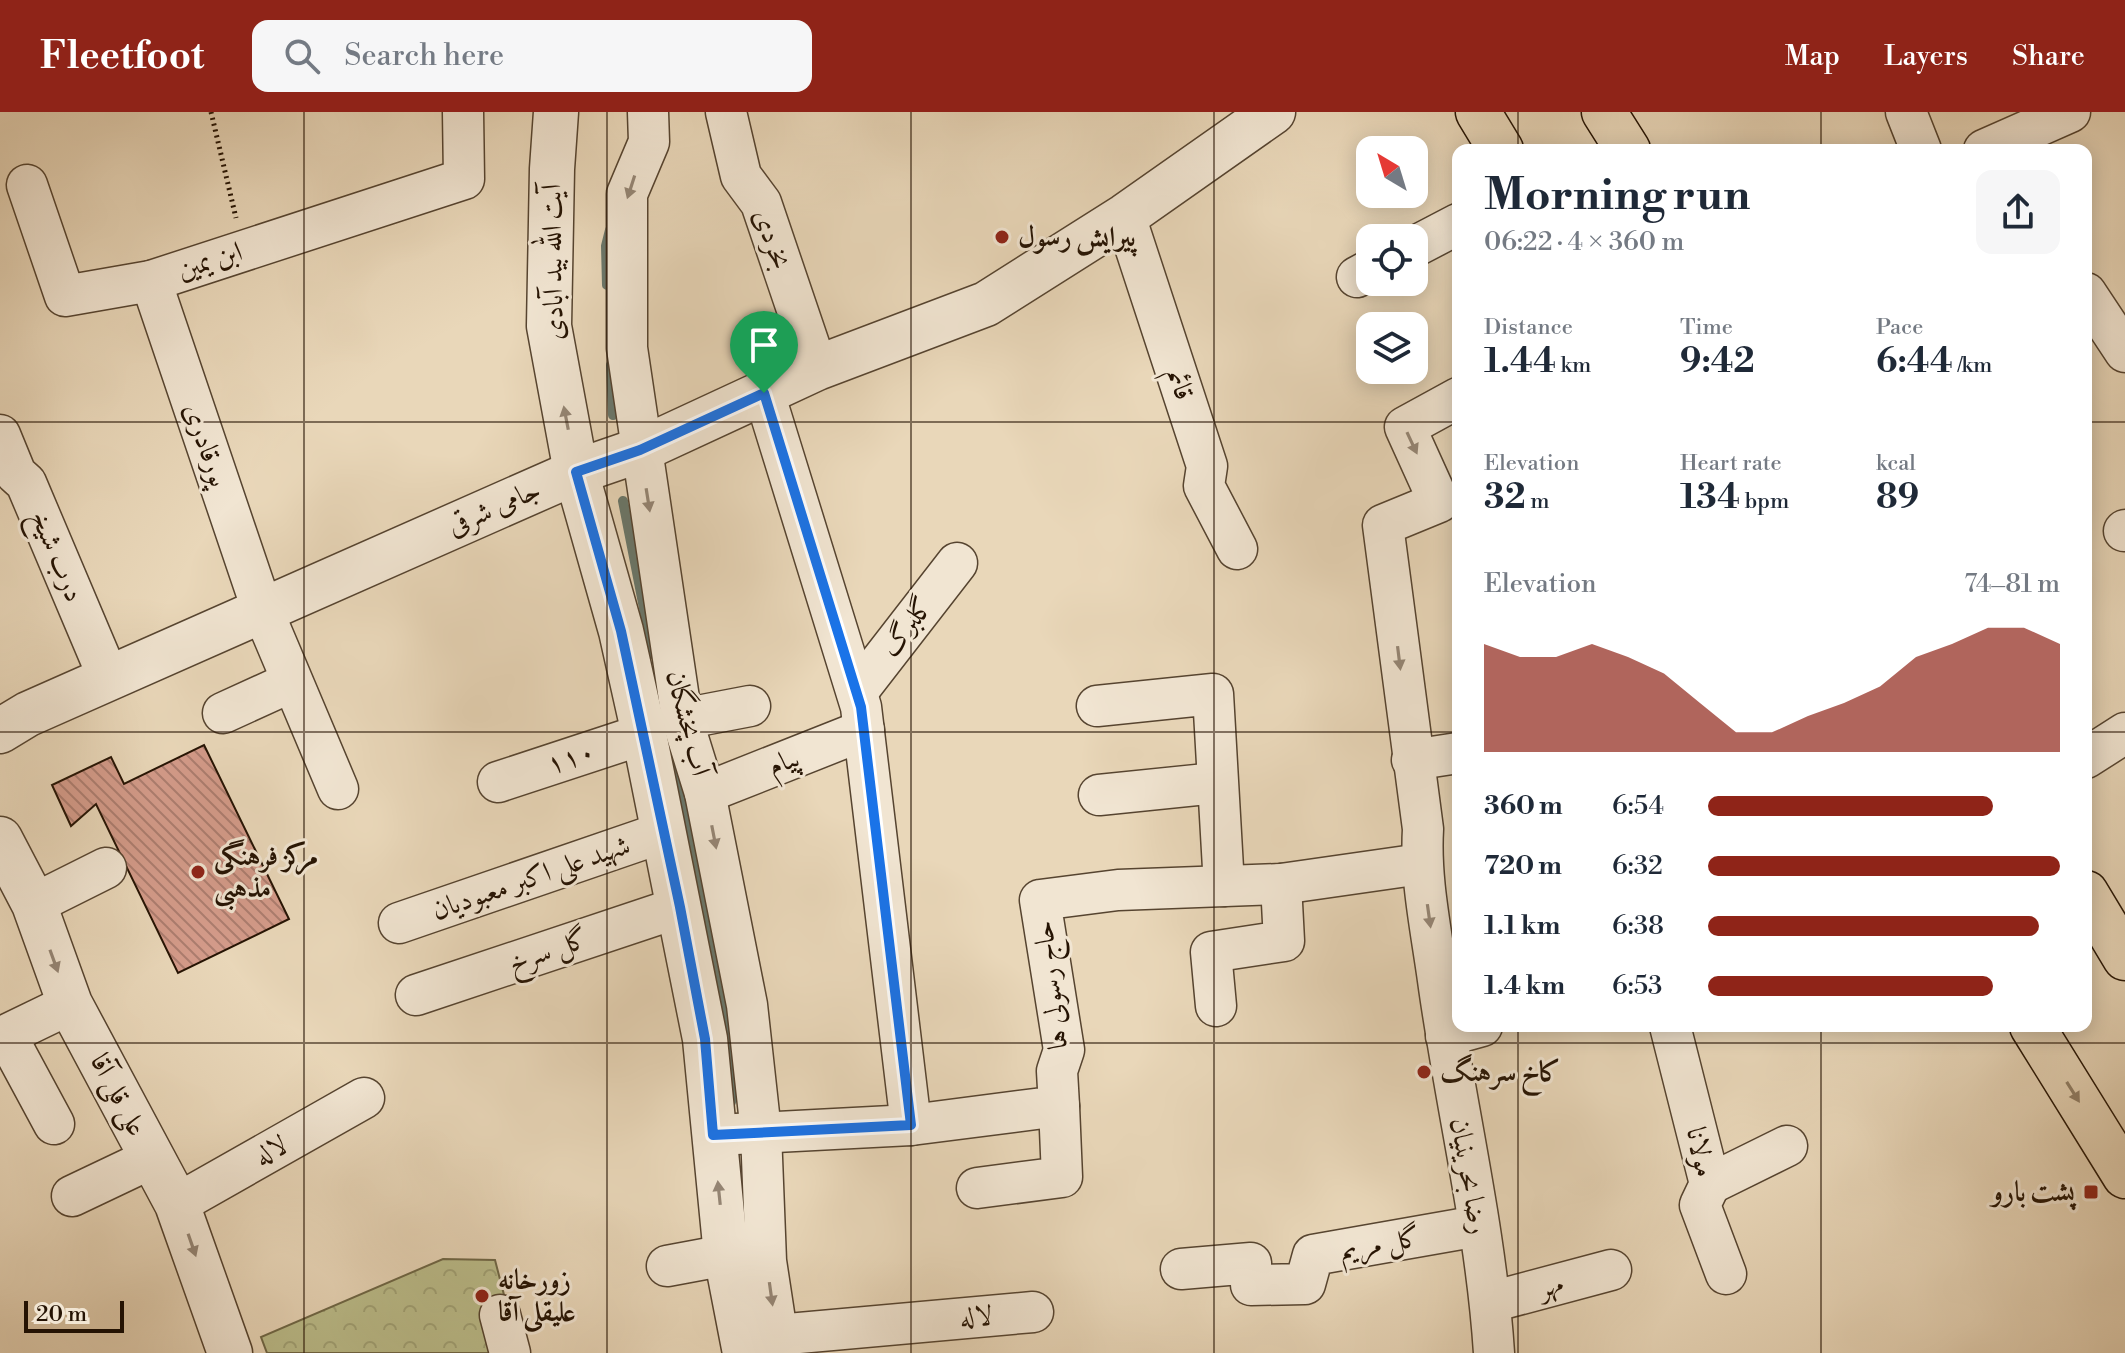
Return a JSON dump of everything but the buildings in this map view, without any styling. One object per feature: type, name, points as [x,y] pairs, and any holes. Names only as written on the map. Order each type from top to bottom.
[{"type":"main road","points":[[1478,112],[1497,144]]},
{"type":"main road","points":[[1604,112],[1624,144]]},
{"type":"main road","points":[[2092,903],[2125,958]]},
{"type":"main road","points":[[2036,1032],[2125,1176]]},
{"type":"street","name":"ابن یمین","points":[[27,185],[65,296],[151,281],[464,179],[463,112]]},
{"type":"street","name":"آیت الله بید آبادی","points":[[556,112],[549,326],[576,472],[621,631],[663,727],[664,832],[705,1039],[726,1255],[767,1347]]},
{"type":"street","name":"آب پخشگان","points":[[648,112],[649,142],[627,194],[627,348],[640,450],[663,727],[705,793],[747,1005],[761,1132],[767,1347]]},
{"type":"street","name":"بخردی","points":[[726,112],[741,176],[761,203],[817,368]]},
{"type":"street","name":"جامی شرقی","points":[[0,731],[28,714],[576,472],[640,450],[817,368],[986,304],[1125,216],[1273,112]]},
{"type":"street","points":[[1906,112],[1919,144]]},
{"type":"street","points":[[2002,144],[2070,112]]},
{"type":"street","name":"قائم","points":[[1125,216],[1207,466],[1204,486],[1237,549]]},
{"type":"street","points":[[1428,240],[1452,227]]},
{"type":"street","name":"پورقادری","points":[[151,281],[262,609],[338,789]]},
{"type":"street","points":[[2092,302],[2125,352]]},
{"type":"street","points":[[764,393],[857,692],[911,1125]]},
{"type":"street","points":[[1452,401],[1405,427],[1439,502],[1383,525],[1423,829],[1421,864],[1452,984]]},
{"type":"street","name":"درب شیخ","points":[[0,435],[16,474],[26,483],[109,679]]},
{"type":"street","name":"گلبرگ","points":[[857,692],[957,563]]},
{"type":"street","points":[[223,713],[291,682]]},
{"type":"street","points":[[1097,706],[1213,694],[1224,886]]},
{"type":"street","name":"۱۱۰","points":[[498,782],[663,727],[750,706]]},
{"type":"street","name":"پیام","points":[[705,793],[864,730]]},
{"type":"street","points":[[2092,754],[2125,733]]},
{"type":"street","points":[[1412,760],[1452,754]]},
{"type":"street","points":[[1099,795],[1216,783]]},
{"type":"street","name":"شهید علی اکبر معبودیان","points":[[399,923],[664,832]]},
{"type":"street","name":"علی قلی آقا","points":[[0,839],[34,904],[70,1004],[177,1204],[230,1353]]},
{"type":"street","name":"حاج رسولی ها","points":[[1059,1106],[1057,1071],[1064,1050],[1040,900],[1118,890],[1281,884],[1421,864]]},
{"type":"street","points":[[34,904],[106,868]]},
{"type":"street","points":[[1216,1006],[1211,952],[1284,941],[1281,884]]},
{"type":"street","name":"گل سرخ","points":[[416,995],[680,907]]},
{"type":"street","points":[[54,1124],[6,1035],[70,1004]]},
{"type":"street","name":"رضا بحرینیان","points":[[1464,1032],[1478,1226],[1491,1302],[1494,1353]]},
{"type":"street","name":"مولانا","points":[[1672,1032],[1710,1184],[1700,1205],[1726,1274]]},
{"type":"street","name":"لاله","points":[[177,1204],[364,1098]]},
{"type":"street","points":[[713,1135],[911,1125],[1059,1106],[1062,1177],[977,1188]]},
{"type":"street","points":[[1710,1184],[1787,1146]]},
{"type":"street","points":[[72,1196],[152,1158]]},
{"type":"street","name":"گل مریم","points":[[1181,1269],[1251,1263],[1251,1285],[1305,1284],[1313,1255],[1478,1226]]},
{"type":"street","points":[[667,1266],[726,1255]]},
{"type":"street","name":"مهر","points":[[1491,1302],[1611,1270]]},
{"type":"street","name":"لاله","points":[[767,1347],[1033,1312]]},
{"type":"street","points":[[500,1315],[510,1353]]},
{"type":"path","points":[[211,112],[243,250]]},
{"type":"green space","points":[[443,1259],[495,1260],[519,1353],[267,1353],[261,1337]]},
{"type":"waterway","points":[[607,285],[606,246],[610,230]]},
{"type":"waterway","points":[[611,365],[613,415]]},
{"type":"waterway","points":[[623,501],[653,654]]},
{"type":"waterway","points":[[670,744],[734,1069],[731,1102]]},
{"type":"place","name":"پیرایش رسول","points":[[1002,237]]},
{"type":"place","name":"مرکز فرهنگی مذهبی","points":[[198,872]]},
{"type":"place","name":"کاخ سرهنگ","points":[[1424,1072]]},
{"type":"place","name":"پشت بارو","points":[[2091,1192]]},
{"type":"place","name":"زورخانه علیقلی آقا","points":[[482,1296]]},
{"type":"route","points":[[764,393],[861,707],[911,1125],[713,1135],[705,1039],[680,907],[621,631],[576,472],[640,450],[764,393]]}]
